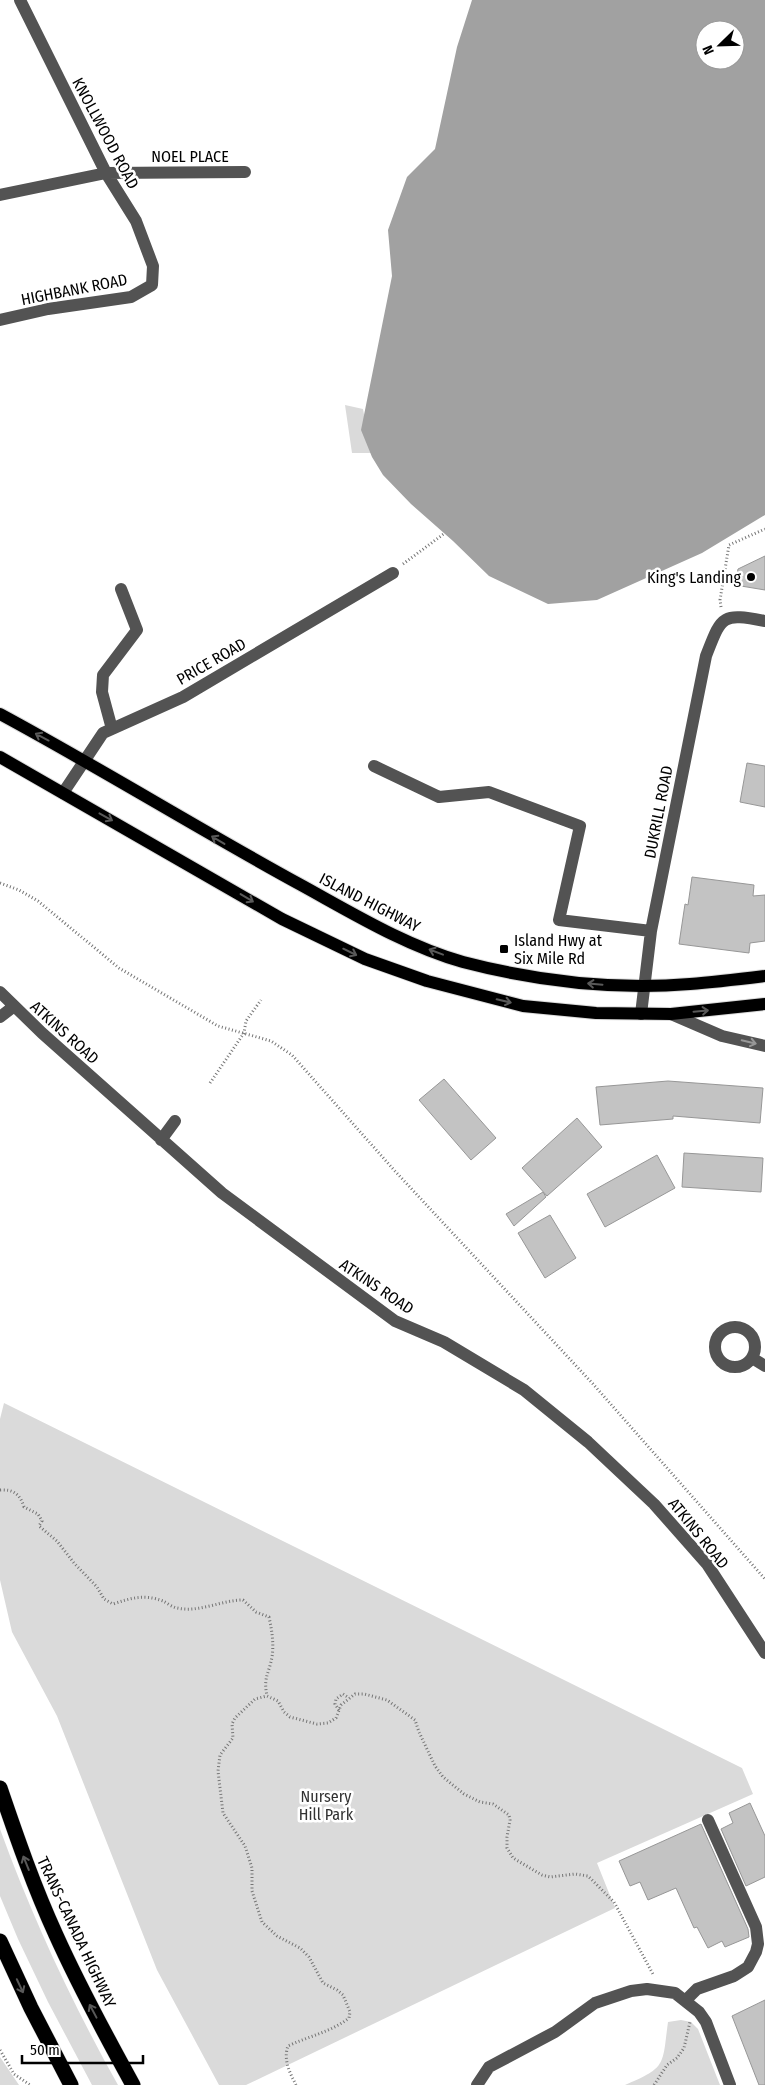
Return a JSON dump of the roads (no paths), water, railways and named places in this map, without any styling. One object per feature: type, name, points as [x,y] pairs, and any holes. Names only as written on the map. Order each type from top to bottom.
[{"type":"highway","name":"TRANS-CANADA HIGHWAY","points":[[0,1788],[23,1856],[56,1936],[90,2006],[133,2085]]},
{"type":"highway","points":[[0,1941],[31,2008],[71,2085]]},
{"type":"main road","name":"ISLAND HIGHWAY","points":[[0,714],[84,759],[225,844],[392,935],[461,961],[541,979],[600,985],[689,984],[765,976]]},
{"type":"main road","points":[[0,757],[282,918],[365,959],[427,981],[523,1006],[596,1013],[671,1014],[765,1004]]},
{"type":"street","name":"KNOLLWOOD ROAD","points":[[20,0],[106,172],[136,221],[153,266],[152,285]]},
{"type":"street","name":"NOEL PLACE","points":[[0,195],[106,172],[245,172]]},
{"type":"street","name":"HIGHBANK ROAD","points":[[0,320],[48,310],[131,297],[152,285]]},
{"type":"street","name":"PRICE ROAD","points":[[63,793],[103,733],[183,697],[392,573]]},
{"type":"street","points":[[112,729],[102,692],[103,675],[137,630],[122,589]]},
{"type":"street","name":"DUKRILL ROAD","points":[[641,1014],[651,931],[706,656],[718,626],[723,620],[731,616],[740,616],[765,621]]},
{"type":"street","points":[[374,766],[438,798],[489,792],[580,826],[559,920],[651,931]]},
{"type":"street","name":"ATKINS ROAD","points":[[0,992],[13,1006],[222,1193],[395,1321],[444,1342],[524,1390],[588,1442],[654,1504],[707,1564],[765,1653]]},
{"type":"street","points":[[0,1017],[13,1006]]},
{"type":"street","points":[[671,1014],[722,1036],[765,1046]]},
{"type":"street","points":[[161,1140],[175,1121]]},
{"type":"street","points":[[752,1358],[765,1366]]},
{"type":"street","points":[[686,2000],[697,1989],[743,1971],[752,1960],[758,1944],[756,1927],[708,1820]]},
{"type":"street","points":[[478,2085],[489,2067],[555,2032],[595,2003],[631,1991],[656,1989],[675,1992],[699,2012],[706,2022],[730,2085]]},
{"type":"place","name":"King's Landing","points":[[751,577]]},
{"type":"place","name":"Island Hwy at Six Mile Rd","points":[[504,949]]},
{"type":"park label","name":"Nursery Hill Park","points":[[326,1805]]}]
